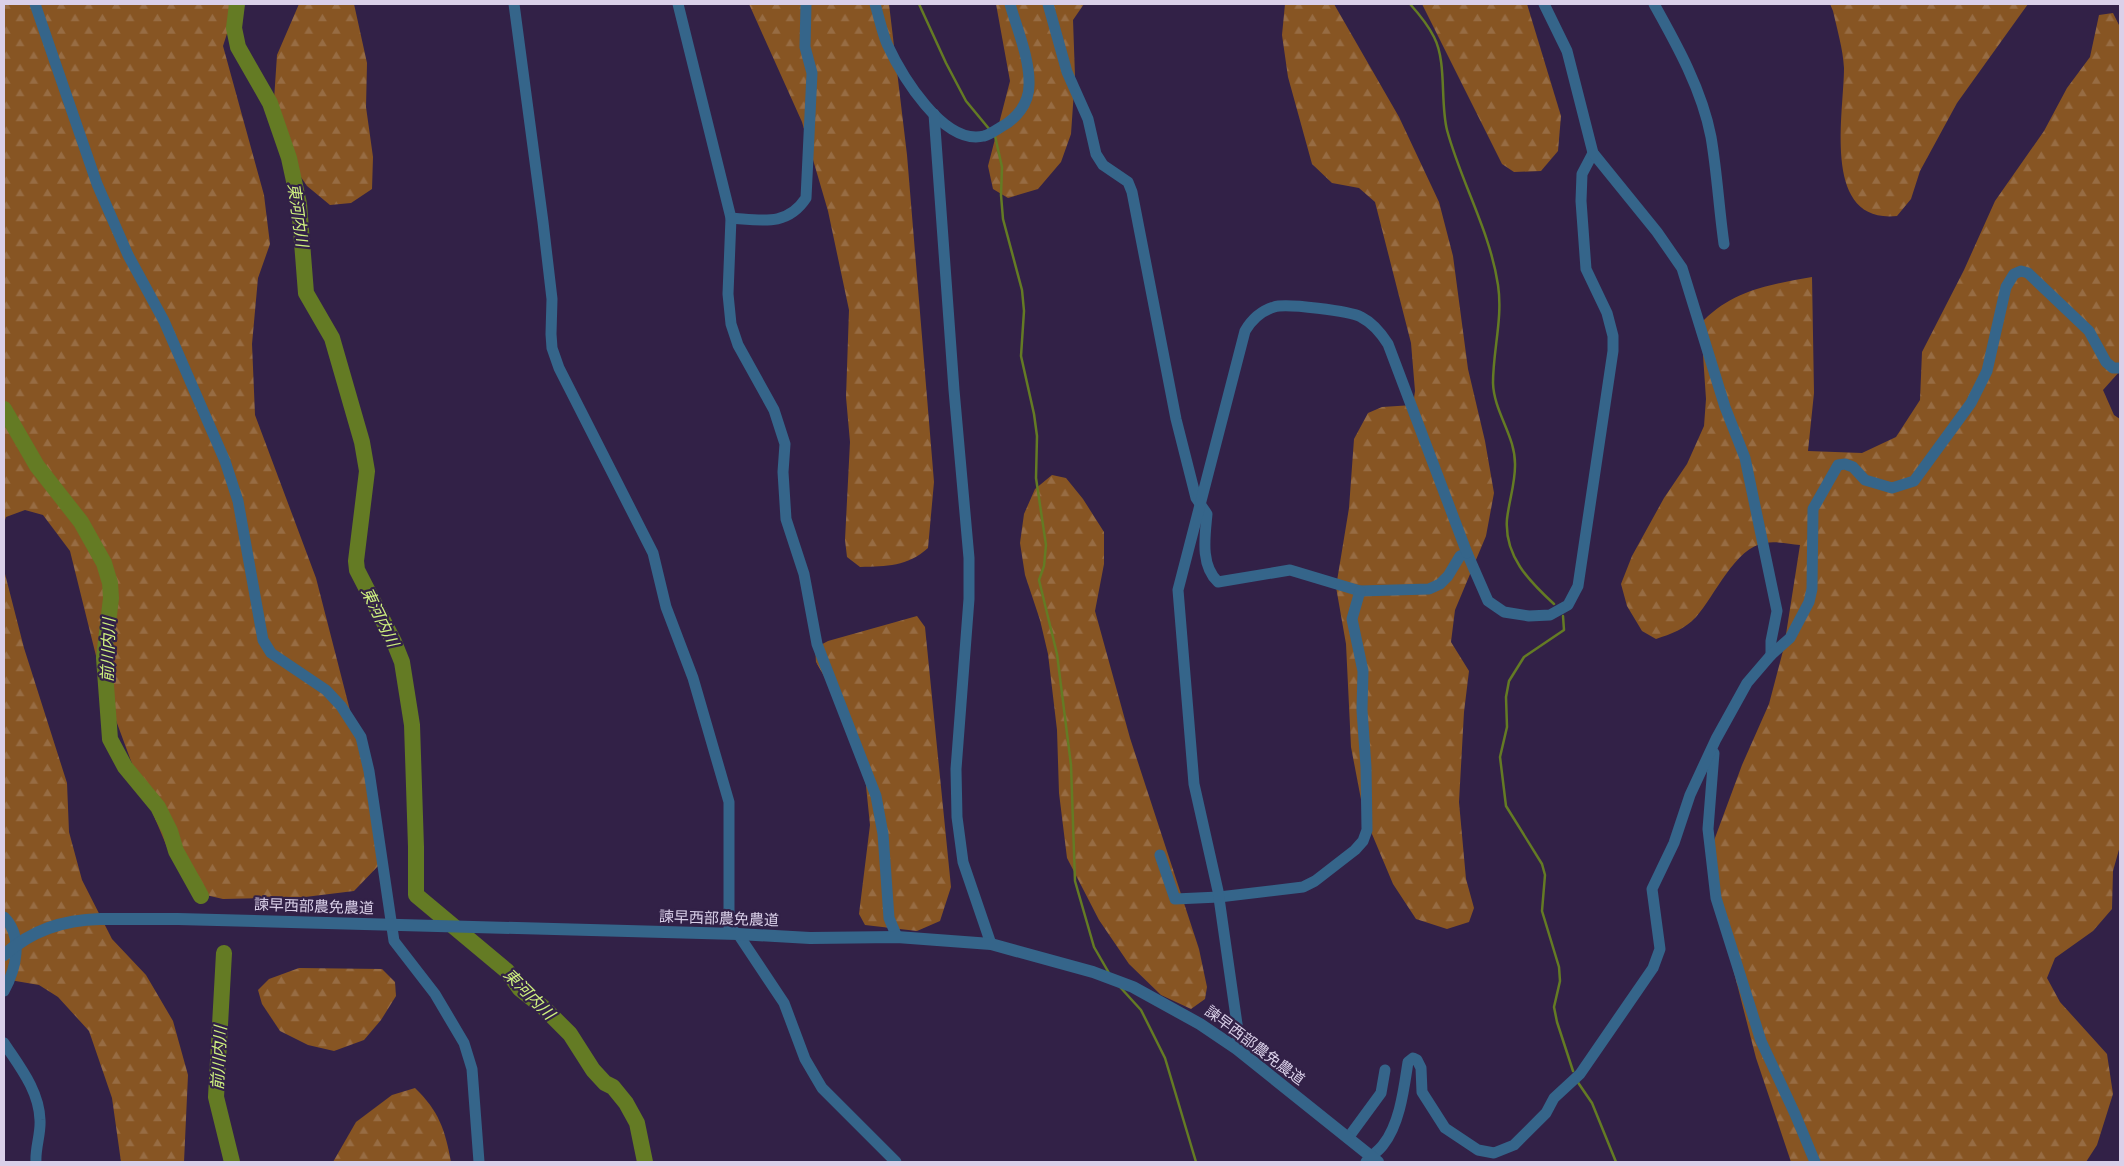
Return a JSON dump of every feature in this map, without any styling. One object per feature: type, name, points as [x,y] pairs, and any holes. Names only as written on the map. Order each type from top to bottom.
[{"type":"street","points":[[35,4],[97,184],[128,254],[164,321],[225,461],[238,501],[263,640],[271,653],[326,690],[341,706],[360,736],[369,772],[394,941],[435,994],[464,1043],[472,1069],[479,1162]]},
{"type":"street","points":[[514,4],[552,299],[552,348],[559,368],[653,553],[666,607],[693,678],[729,802],[729,928],[738,934],[784,1003],[808,1066],[822,1088],[896,1162]]},
{"type":"street","points":[[678,4],[730,218],[728,294],[731,324],[738,345],[774,410],[785,444],[783,472],[786,519],[804,574],[818,644],[876,796],[883,834],[889,918],[897,937]]},
{"type":"street","points":[[730,218],[772,221],[799,209],[806,198],[812,73],[805,47],[806,4]]},
{"type":"street","points":[[875,4],[886,42],[902,73],[934,114],[949,128],[967,136],[983,136],[1010,122],[1019,114],[1027,99],[1030,86],[1027,68],[1010,4]]},
{"type":"street","points":[[1048,4],[1067,72],[1088,119],[1096,154],[1103,165],[1128,182],[1132,192],[1176,419],[1196,498],[1208,514],[1204,539],[1210,574],[1218,582],[1290,570],[1360,591],[1429,589],[1440,584],[1448,576],[1460,556],[1467,553]]},
{"type":"street","points":[[1544,4],[1566,51],[1593,153],[1658,232],[1682,268],[1725,407],[1745,458],[1777,611],[1771,641],[1771,655]]},
{"type":"street","points":[[1654,4],[1672,36],[1693,81],[1711,136],[1724,244]]},
{"type":"street","points":[[934,114],[954,390],[969,558],[969,599],[956,768],[956,817],[964,862],[991,944]]},
{"type":"street","points":[[1237,1049],[1238,1031],[1219,897],[1194,784],[1178,590],[1245,331],[1251,321],[1263,312],[1276,306],[1348,312],[1362,317],[1376,327],[1388,344],[1467,553],[1488,600],[1504,612],[1529,616],[1550,615],[1568,605],[1578,586],[1613,351],[1613,336],[1607,314],[1586,268],[1581,201],[1582,174],[1593,153]]},
{"type":"street","points":[[1371,1160],[1392,1129],[1404,1088],[1408,1062],[1413,1058],[1417,1060],[1421,1068],[1422,1092],[1445,1128],[1478,1150],[1494,1154],[1514,1145],[1546,1113],[1554,1098],[1588,1065],[1653,968],[1658,956],[1660,949],[1652,889],[1674,843],[1690,795],[1714,743],[1747,683],[1771,655],[1790,638],[1809,602],[1812,589],[1813,509],[1831,474],[1838,465],[1846,464],[1853,466],[1865,480],[1892,488],[1914,481],[1970,402],[1986,371],[2006,287],[2014,274],[2021,271],[2028,273],[2089,331],[2106,362],[2114,368],[2120,368]]},
{"type":"street","points":[[1160,856],[1175,899],[1219,897],[1303,887],[1316,881],[1363,841],[1367,821],[1362,710],[1363,671],[1352,619],[1360,591]]},
{"type":"street","points":[[1714,743],[1708,829],[1716,898],[1761,1041],[1799,1122],[1815,1162]]},
{"type":"street","points":[[4,917],[10,923],[14,935],[10,957],[13,975],[4,991]]},
{"type":"street","name":"諫早西部農免農道","points":[[10,957],[16,944],[38,931],[76,920],[178,918],[738,934],[810,938],[897,937],[991,944],[1093,972],[1133,987],[1200,1024],[1237,1049],[1348,1138],[1371,1160]]},
{"type":"street","points":[[4,1042],[30,1082],[38,1106],[40,1121],[35,1153],[36,1162]]},
{"type":"street","points":[[1348,1138],[1381,1093],[1385,1070]]},
{"type":"green space","points":[[4,4],[241,4],[233,15],[223,46],[264,195],[270,244],[258,278],[252,344],[255,415],[316,578],[373,800],[380,864],[354,891],[305,897],[223,899],[197,893],[167,847],[131,761],[104,688],[70,551],[43,515],[25,510],[6,517],[4,523]]},
{"type":"green space","points":[[299,4],[354,4],[367,63],[366,107],[373,157],[372,189],[351,203],[330,205],[307,186],[290,161],[274,100],[277,55]]},
{"type":"green space","points":[[749,4],[889,4],[907,155],[934,482],[928,548],[904,562],[888,566],[860,567],[847,557],[845,540],[850,442],[846,397],[849,310],[828,211],[802,122]]},
{"type":"green space","points":[[996,4],[1084,4],[1073,20],[1075,76],[1071,134],[1061,162],[1038,189],[1008,198],[993,189],[988,166],[1010,81]]},
{"type":"green space","points":[[1285,4],[1334,4],[1399,117],[1439,202],[1453,256],[1468,369],[1485,441],[1494,493],[1486,536],[1455,610],[1451,642],[1469,671],[1464,712],[1459,802],[1466,879],[1474,908],[1469,922],[1447,929],[1416,919],[1393,884],[1364,815],[1351,747],[1346,644],[1336,587],[1349,508],[1354,439],[1368,413],[1382,407],[1413,405],[1415,391],[1411,343],[1375,202],[1359,188],[1332,183],[1312,164],[1288,77],[1282,35]]},
{"type":"green space","points":[[1422,4],[1527,4],[1561,116],[1558,151],[1541,171],[1514,172],[1502,164]]},
{"type":"green space","points":[[1830,4],[2028,4],[1957,103],[1920,171],[1911,199],[1897,216],[1873,214],[1857,203],[1847,185],[1842,162],[1841,137],[1844,68],[1838,32]]},
{"type":"green space","points":[[2113,13],[2120,27],[2120,371],[2103,390],[2114,415],[2120,419],[2120,846],[2113,871],[2112,909],[2093,931],[2055,958],[2047,978],[2060,1002],[2107,1054],[2113,1094],[2097,1145],[2086,1162],[1791,1162],[1756,1058],[1728,949],[1712,846],[1742,765],[1769,704],[1784,647],[1800,545],[1774,542],[1754,546],[1735,563],[1692,621],[1678,631],[1656,639],[1642,631],[1627,606],[1621,584],[1632,556],[1664,498],[1687,464],[1704,426],[1706,399],[1702,340],[1704,320],[1716,310],[1741,295],[1782,282],[1812,277],[1814,393],[1808,451],[1862,453],[1896,437],[1920,400],[1922,352],[1964,270],[1995,201],[2044,131],[2067,88],[2090,57],[2099,15]]},
{"type":"green space","points":[[1052,475],[1066,478],[1083,499],[1104,532],[1104,564],[1095,611],[1130,738],[1199,949],[1207,987],[1205,999],[1191,1009],[1161,995],[1129,964],[1099,920],[1067,858],[1059,793],[1057,730],[1048,654],[1040,620],[1025,575],[1020,543],[1024,514],[1035,489]]},
{"type":"green space","points":[[4,570],[24,648],[67,783],[69,832],[82,880],[112,939],[146,975],[173,1021],[188,1075],[184,1162],[121,1162],[112,1098],[89,1031],[58,997],[39,985],[4,979]]},
{"type":"green space","points":[[917,616],[925,627],[951,887],[940,921],[917,931],[865,925],[859,914],[870,825],[865,776],[829,685],[816,662],[815,648],[828,641]]},
{"type":"green space","points":[[299,968],[382,969],[395,982],[396,996],[381,1020],[364,1040],[334,1051],[308,1045],[280,1031],[262,1004],[258,990],[269,979]]},
{"type":"green space","points":[[415,1088],[430,1105],[440,1122],[451,1162],[333,1162],[356,1122],[392,1095]]},
{"type":"waterway","name":"東河内川","points":[[237,4],[234,28],[238,47],[270,103],[289,158],[299,204],[306,293],[332,338],[362,442],[367,471],[356,561],[357,570],[394,642],[402,662],[412,725],[416,895],[507,971],[520,989],[544,1008],[570,1034],[593,1070],[605,1083],[613,1087],[626,1103],[637,1123],[645,1162]]},
{"type":"waterway","points":[[919,4],[966,101],[990,130]]},
{"type":"waterway","points":[[1410,4],[1429,28],[1438,47],[1441,58],[1447,130],[1489,245],[1498,285],[1499,322],[1493,383],[1494,394],[1509,434],[1514,455],[1514,479],[1507,519],[1510,545],[1514,556],[1527,577],[1554,604]]},
{"type":"waterway","points":[[995,136],[1002,167],[1001,195],[1003,219],[1022,290],[1024,311],[1021,356],[1037,436],[1036,478],[1046,545],[1044,566],[1039,580],[1057,654],[1071,765],[1075,881],[1094,947],[1109,973]]},
{"type":"waterway","name":"前川内川","points":[[4,409],[37,466],[81,522],[104,563],[110,583],[111,598],[104,658],[110,739],[125,767],[158,807],[170,831],[176,851],[201,896]]},
{"type":"waterway","points":[[1563,616],[1564,630],[1524,657],[1509,681],[1506,697],[1507,727],[1500,757],[1506,806],[1542,864],[1545,875],[1542,911],[1559,967],[1560,981],[1554,1007],[1573,1071]]},
{"type":"waterway","name":"前川内川","points":[[224,953],[216,1097],[232,1162]]},
{"type":"waterway","points":[[1120,987],[1141,1010],[1165,1058],[1196,1162]]},
{"type":"waterway","points":[[1577,1081],[1592,1103],[1616,1162]]}]
